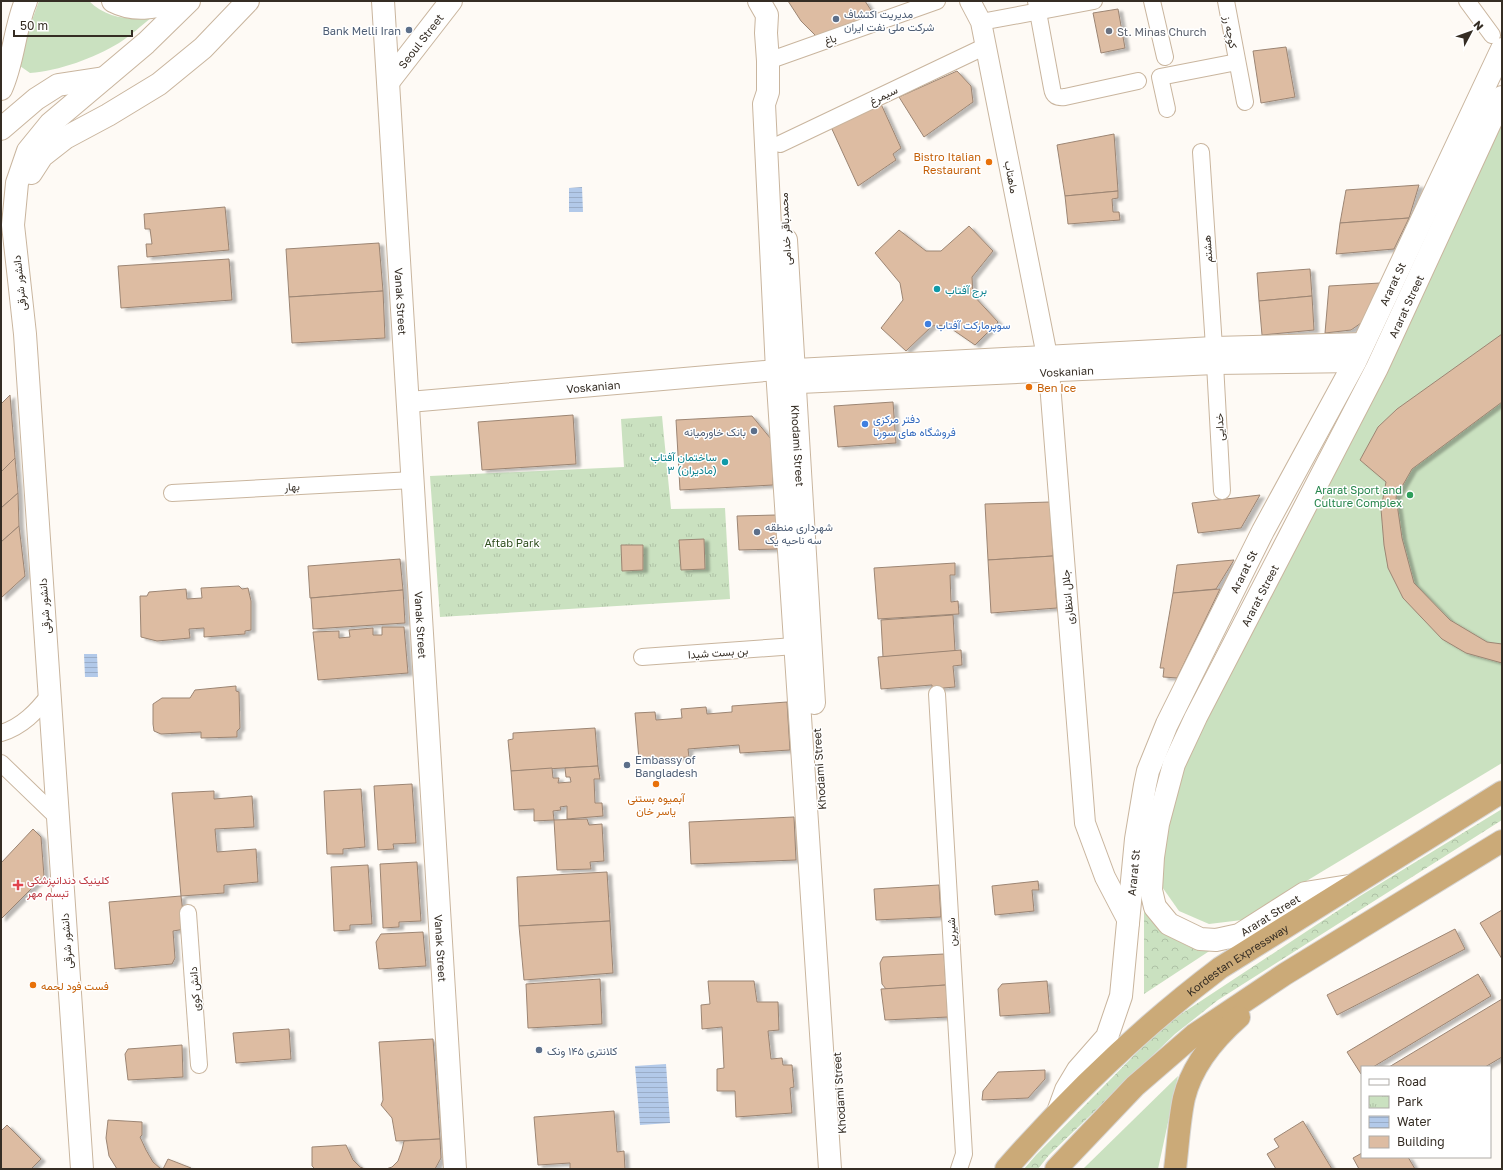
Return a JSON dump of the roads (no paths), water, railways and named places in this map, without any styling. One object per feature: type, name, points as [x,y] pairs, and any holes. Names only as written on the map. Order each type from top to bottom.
[{"type":"highway","name":"Kordestan Expressway","points":[[1006,1169],[1058,1112],[1092,1079],[1181,998],[1220,968],[1349,886],[1502,792]]},
{"type":"highway","points":[[1056,1169],[1134,1086],[1194,1035],[1285,974],[1502,841]]},
{"type":"highway","points":[[1176,1169],[1184,1098],[1194,1070],[1215,1040],[1285,974]]},
{"type":"main road","points":[[113,1],[121,5],[145,8],[176,1]]},
{"type":"main road","name":"دانشور شرقی","points":[[82,1169],[25,334],[13,225],[17,182],[28,151],[50,124],[146,43],[189,1]]},
{"type":"main road","points":[[25,334],[32,306],[24,226],[29,177],[42,156],[65,138],[108,115],[159,84],[203,48],[248,1]]},
{"type":"main road","name":"Vanak Street","points":[[383,1],[409,402],[455,1169]]},
{"type":"main road","name":"Seoul Street","points":[[389,81],[451,1]]},
{"type":"main road","name":"محمدباقر خدامی","points":[[746,1],[766,33]]},
{"type":"main road","name":"محمدباقر خدامی","points":[[759,1],[767,14],[766,33],[768,92],[764,104],[782,306],[786,377]]},
{"type":"main road","points":[[1,89],[6,76],[22,6]]},
{"type":"main road","name":"Ararat St","points":[[1058,1112],[1066,1090],[1078,1070],[1107,1037],[1121,996],[1136,839],[1148,771],[1177,703],[1263,531],[1472,139],[1497,42]]},
{"type":"main road","points":[[1,129],[36,99],[58,85],[104,78]]},
{"type":"main road","name":"محمدباقر خدامی","points":[[768,92],[776,106],[780,144],[782,306]]},
{"type":"main road","name":"Ararat Street","points":[[1349,886],[1305,893],[1239,935],[1216,940],[1200,939],[1169,924],[1155,907],[1151,890],[1153,857],[1158,824],[1174,764],[1196,717],[1381,359],[1472,139],[1502,97]]},
{"type":"main road","points":[[1359,352],[1381,359]]},
{"type":"main road","name":"Khodami Street","points":[[786,377],[798,570],[844,1169]]},
{"type":"main road","name":"Khodami Street","points":[[798,570],[795,646],[830,1169]]},
{"type":"street","name":"باغ","points":[[768,61],[937,1]]},
{"type":"street","name":"ماهتاب","points":[[970,1],[981,22],[1048,364]]},
{"type":"street","points":[[981,22],[1037,6],[1094,1]]},
{"type":"street","points":[[1152,1],[1165,57]]},
{"type":"street","name":"کوچه رز","points":[[1226,1],[1245,102]]},
{"type":"street","points":[[1467,1],[1497,42]]},
{"type":"street","points":[[1037,6],[1053,93],[1055,96],[1059,98],[1065,97],[1138,81]]},
{"type":"street","name":"سیمرغ","points":[[780,144],[986,46]]},
{"type":"street","points":[[1167,109],[1160,77],[1237,62]]},
{"type":"street","name":"هشتم","points":[[1201,152],[1215,355]]},
{"type":"street","name":"Voskanian","points":[[409,402],[786,377],[1215,355],[1359,352]]},
{"type":"street","name":"خدایی","points":[[1215,355],[1222,490]]},
{"type":"street","name":"جلال انتظاری","points":[[1048,364],[1085,823],[1105,877],[1129,923]]},
{"type":"street","name":"بهار","points":[[172,492],[413,480]]},
{"type":"street","name":"بن بست شیدا","points":[[642,657],[795,646]]},
{"type":"street","points":[[1,733],[20,724],[29,717],[38,709],[50,694]]},
{"type":"street","name":"شیرین","points":[[937,694],[964,1154],[959,1169]]},
{"type":"street","points":[[1,763],[58,818]]},
{"type":"street","name":"دانش کوی","points":[[188,913],[199,1065]]},
{"type":"water","points":[[582,187],[583,212],[569,212],[569,188]]},
{"type":"water","points":[[84,654],[97,654],[98,677],[85,677]]},
{"type":"water","points":[[666,1064],[670,1123],[640,1125],[635,1066]]},
{"type":"place","name":"مدیریت اکتشاف شرکت ملی نفت ایران","points":[[836,19]]},
{"type":"place","name":"Bank Melli Iran","points":[[409,30]]},
{"type":"place","name":"St. Minas Church","points":[[1109,31]]},
{"type":"place","name":"Bistro Italian Restaurant","points":[[989,162]]},
{"type":"place","name":"برج آفتاب","points":[[937,289]]},
{"type":"place","name":"سوپرمارکت آفتاب","points":[[928,324]]},
{"type":"place","name":"Ben Ice","points":[[1029,387]]},
{"type":"place","name":"دفتر مرکزی فروشگاه های سورنا","points":[[865,424]]},
{"type":"place","name":"بانک خاورمیانه","points":[[754,431]]},
{"type":"place","name":"ساختمان آفتاب ۳ (مادیران)","points":[[725,462]]},
{"type":"place","name":"Ararat Sport and Culture Complex","points":[[1410,495]]},
{"type":"place","name":"شهرداری منطقه سه ناحیه یک","points":[[757,532]]},
{"type":"place","name":"Embassy of Bangladesh","points":[[627,765]]},
{"type":"place","name":"آبمیوه بستنی یاسر خان","points":[[656,784]]},
{"type":"place","name":"کلینیک دندانپزشکی تبسم مهر","points":[[18,885]]},
{"type":"place","name":"فست فود لحمه","points":[[33,985]]},
{"type":"place","name":"کلانتری ۱۴۵ ونک","points":[[539,1050]]},
{"type":"park label","name":"Aftab Park","points":[[512,542]]}]
